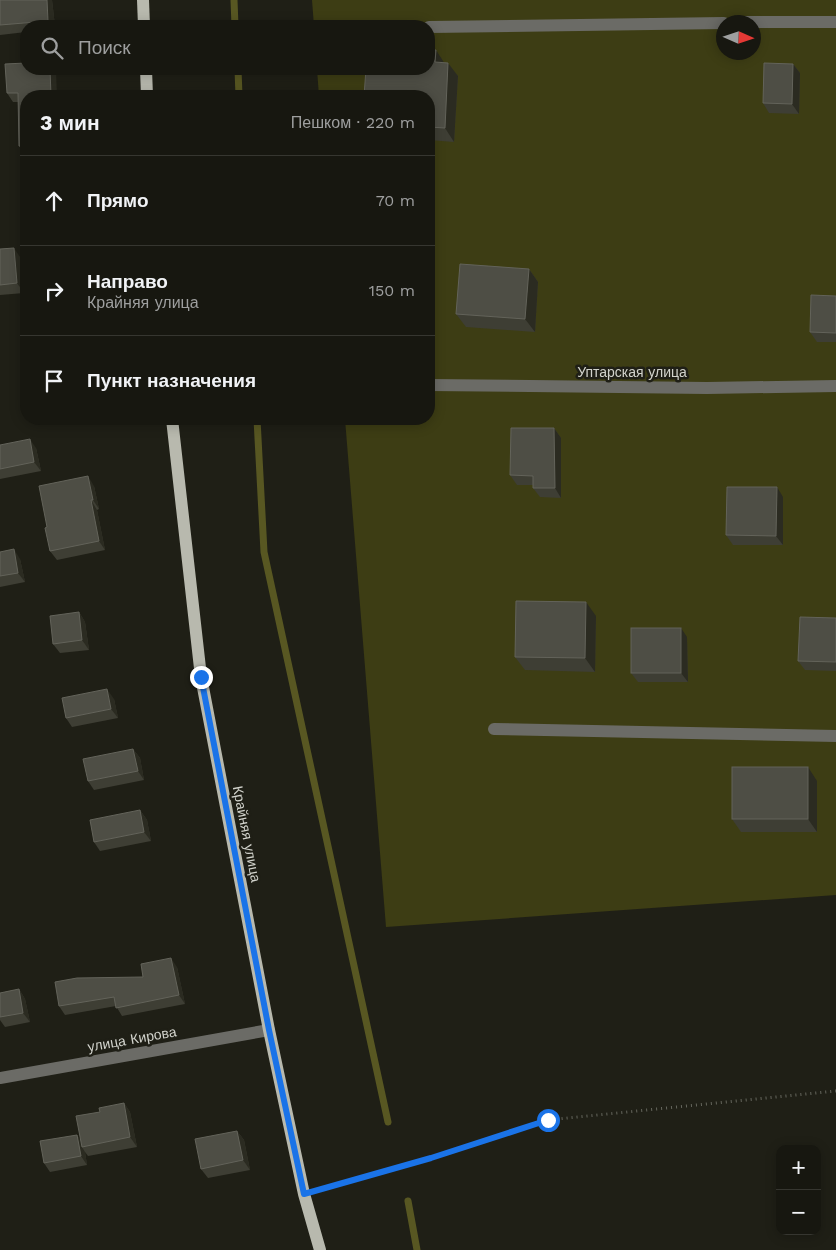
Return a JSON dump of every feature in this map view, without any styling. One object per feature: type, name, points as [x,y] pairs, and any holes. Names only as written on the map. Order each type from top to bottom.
[{"type":"main road","points":[[143,0],[144,20]]},
{"type":"main road","points":[[146,75],[147,90]]},
{"type":"main road","name":"Крайняя улица","points":[[173,425],[201,677],[269,1030],[304,1194],[320,1250]]},
{"type":"street","points":[[761,22],[836,22]]},
{"type":"street","points":[[435,27],[716,23]]},
{"type":"street","name":"Уптарская улица","points":[[435,385],[697,388],[836,386]]},
{"type":"street","points":[[494,729],[836,736]]},
{"type":"street","name":"улица Кирова","points":[[0,1078],[269,1030]]},
{"type":"path","points":[[304,1194],[431,1158],[548,1120],[836,1091]]},
{"type":"shaded area","points":[[312,0],[836,0],[836,895],[386,927],[345,425],[435,425],[435,90],[319,90],[317,75],[435,75],[435,20],[314,20]]},
{"type":"building","points":[[0,0],[47,0],[48,20],[20,20],[20,23],[0,25]]},
{"type":"building","points":[[435,62],[448,63],[445,128],[435,127],[435,90],[364,90],[366,75],[435,75]]},
{"type":"building","points":[[20,63],[20,75],[50,75],[51,90],[20,90],[20,146],[18,93],[7,93],[5,64]]},
{"type":"building","points":[[764,63],[793,64],[792,104],[763,103]]},
{"type":"building","points":[[14,248],[17,283],[0,285],[0,249]]},
{"type":"building","points":[[460,264],[529,269],[525,319],[456,314]]},
{"type":"building","points":[[811,295],[836,296],[836,333],[810,332]]},
{"type":"building","points":[[511,428],[554,428],[555,488],[533,488],[533,476],[510,475]]},
{"type":"building","points":[[30,439],[34,462],[0,469],[0,445]]},
{"type":"building","points":[[88,476],[99,541],[50,551],[39,486]]},
{"type":"building","points":[[727,487],[777,487],[776,536],[726,535]]},
{"type":"building","points":[[14,549],[18,573],[0,576],[0,552]]},
{"type":"building","points":[[516,601],[586,602],[585,658],[515,657]]},
{"type":"building","points":[[79,612],[82,640],[53,644],[50,616]]},
{"type":"building","points":[[800,617],[836,618],[836,662],[798,661]]},
{"type":"building","points":[[631,628],[681,628],[681,673],[631,673]]},
{"type":"building","points":[[107,689],[111,709],[66,718],[62,698]]},
{"type":"building","points":[[133,749],[138,771],[88,781],[83,759]]},
{"type":"building","points":[[732,767],[808,767],[808,819],[732,819]]},
{"type":"building","points":[[140,810],[144,832],[94,842],[90,820]]},
{"type":"building","points":[[171,958],[179,995],[116,1008],[114,997],[59,1006],[55,982],[77,978],[143,977],[141,964]]},
{"type":"building","points":[[19,989],[23,1013],[0,1017],[0,993]]},
{"type":"building","points":[[124,1103],[130,1137],[82,1147],[76,1116],[100,1112],[99,1108]]},
{"type":"building","points":[[237,1131],[243,1160],[201,1169],[195,1139]]},
{"type":"building","points":[[77,1135],[81,1156],[44,1163],[40,1141]]},
{"type":"waterway","points":[[234,0],[235,20]]},
{"type":"waterway","points":[[238,75],[239,90]]},
{"type":"waterway","points":[[257,425],[264,552],[388,1122]]},
{"type":"waterway","points":[[408,1201],[417,1250]]},
{"type":"route","points":[[201,677],[269,1030],[304,1194],[431,1158],[548,1120]]}]
